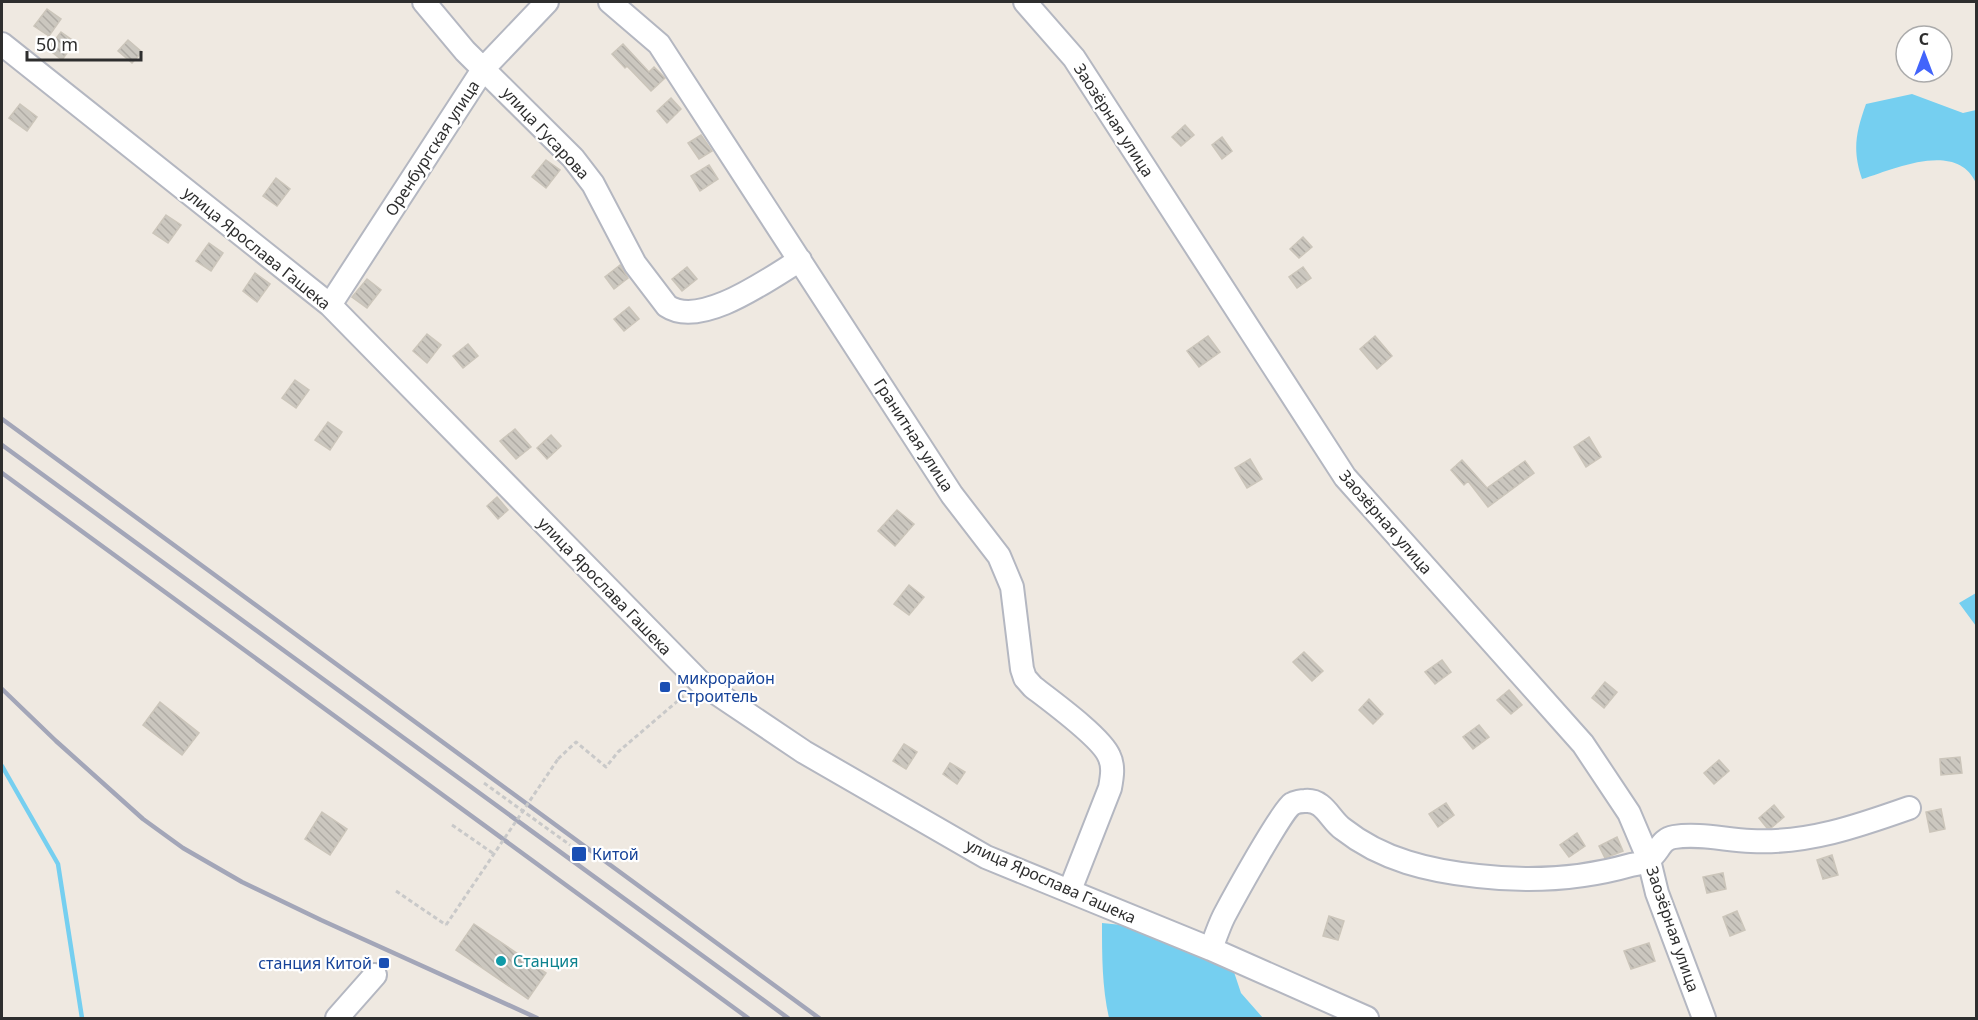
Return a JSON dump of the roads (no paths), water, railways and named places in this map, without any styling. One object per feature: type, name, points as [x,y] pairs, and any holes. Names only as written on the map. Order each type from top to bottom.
[{"type":"street","name":"улица Гусарова","points":[[424,2],[465,51],[566,151],[594,184],[635,264],[667,306],[684,313],[712,308],[737,297],[800,260]]},
{"type":"street","name":"Оренбургская улица","points":[[330,305],[484,68],[547,2]]},
{"type":"street","name":"Гранитная улица","points":[[610,2],[659,44],[952,495],[999,556],[1012,587],[1025,678],[1099,741],[1109,754],[1112,773],[1110,788],[1070,890]]},
{"type":"street","name":"Заозёрная улица","points":[[1025,2],[1074,58],[1345,477],[1583,744],[1629,813],[1704,1018]]},
{"type":"street","name":"улица Ярослава Гашека","points":[[2,45],[330,305],[700,682],[804,752],[986,857],[1211,949],[1367,1018]]},
{"type":"street","points":[[1211,949],[1224,917],[1276,825],[1292,804],[1302,801],[1312,800],[1319,803],[1342,829],[1372,849],[1405,862],[1431,869],[1479,876],[1533,879],[1595,874],[1648,860],[1661,844],[1672,837],[1714,837],[1752,841],[1799,839],[1847,830],[1910,808]]},
{"type":"street","points":[[337,1018],[375,975]]},
{"type":"water","points":[[1912,94],[1963,113],[1976,110],[1976,183],[1967,170],[1955,163],[1940,160],[1907,165],[1862,179],[1857,159],[1856,141],[1866,104]]},
{"type":"water","points":[[1976,593],[1976,626],[1959,603]]},
{"type":"water","points":[[1102,923],[1142,927],[1232,966],[1241,993],[1263,1018],[1109,1018],[1102,959]]},
{"type":"waterway","points":[[2,766],[58,864],[82,1018]]},
{"type":"railway","points":[[2,419],[819,1018]]},
{"type":"railway","points":[[2,445],[788,1018]]},
{"type":"railway","points":[[2,473],[748,1018]]},
{"type":"railway","points":[[2,689],[143,819],[183,848],[242,882],[321,920],[537,1018]]},
{"type":"place","name":"микрорайон Строитель","points":[[665,687]]},
{"type":"place","name":"Китой","points":[[579,854]]},
{"type":"place","name":"Станция","points":[[501,961]]},
{"type":"place","name":"станция Китой","points":[[384,963]]}]
